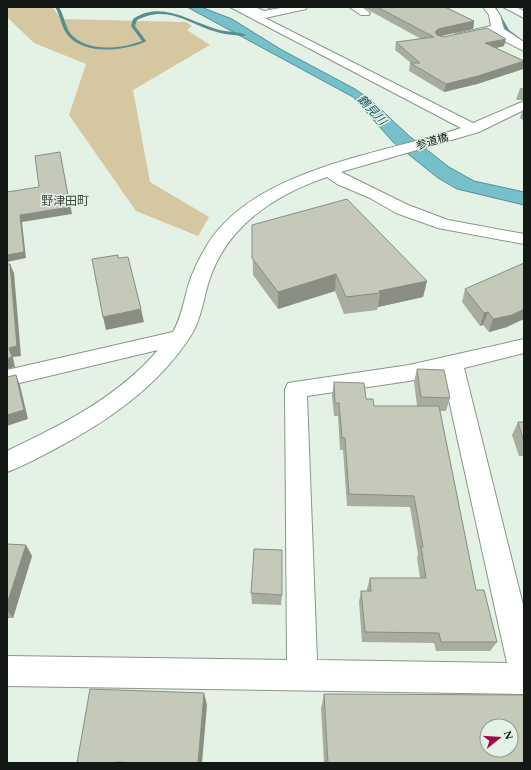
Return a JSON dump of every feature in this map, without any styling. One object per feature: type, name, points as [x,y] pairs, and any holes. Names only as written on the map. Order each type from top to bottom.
[{"type":"street","points":[[235,7],[470,130]]},
{"type":"street","points":[[246,7],[263,15],[302,7]]},
{"type":"street","points":[[354,7],[365,13]]},
{"type":"street","points":[[488,7],[494,12],[497,25],[511,40],[524,47]]},
{"type":"street","points":[[508,7],[524,15]]},
{"type":"street","points":[[448,38],[497,25]]},
{"type":"street","name":"参道橋","points":[[7,462],[68,433],[114,404],[149,375],[180,337],[186,327],[202,274],[213,251],[227,230],[249,210],[292,184],[328,171],[470,130],[501,118],[524,105]]},
{"type":"street","points":[[328,171],[343,181],[376,195],[402,209],[444,224],[524,239]]},
{"type":"street","points":[[7,378],[180,337]]},
{"type":"street","points":[[302,676],[296,389],[409,373],[524,346]]},
{"type":"street","points":[[452,363],[524,671]]},
{"type":"street","points":[[7,671],[524,679]]},
{"type":"shaded area","points":[[7,7],[52,7],[61,19],[186,22],[192,26],[187,30],[210,45],[133,90],[150,182],[209,217],[198,236],[136,211],[69,115],[86,64],[34,43],[7,17]]},
{"type":"water","name":"鶴見川","points":[[187,7],[201,7],[232,19],[282,50],[355,89],[371,100],[408,135],[449,167],[474,181],[524,192],[524,205],[457,189],[438,178],[393,142],[353,97]]},
{"type":"building","points":[[377,7],[445,7],[474,21],[438,29],[435,32],[437,35],[443,37],[487,28],[506,39],[485,43],[524,61],[478,76],[446,84],[410,63],[420,63],[396,42],[434,37]]},
{"type":"building","points":[[60,152],[70,207],[20,215],[24,252],[7,255],[7,192],[39,187],[35,156]]},
{"type":"building","points":[[347,199],[427,281],[379,291],[380,293],[346,297],[336,274],[278,292],[252,258],[252,225]]},
{"type":"building","points":[[118,255],[118,258],[128,257],[141,309],[103,317],[92,259]]},
{"type":"building","points":[[524,263],[524,309],[512,315],[493,319],[488,312],[484,313],[465,289]]},
{"type":"building","points":[[7,264],[10,264],[17,346],[9,348],[12,357],[7,359]]},
{"type":"building","points":[[417,369],[444,370],[450,398],[421,397]]},
{"type":"building","points":[[16,375],[24,410],[7,415],[7,377]]},
{"type":"building","points":[[334,382],[364,383],[366,399],[373,399],[374,406],[439,406],[476,590],[484,590],[497,642],[441,642],[439,633],[365,632],[361,591],[371,591],[370,578],[426,578],[421,547],[423,547],[414,496],[349,494],[345,438],[342,438],[339,403],[335,403]]},
{"type":"building","points":[[518,422],[524,422],[524,442]]},
{"type":"building","points":[[7,544],[26,545],[7,604]]},
{"type":"building","points":[[254,549],[282,550],[282,595],[251,593]]},
{"type":"building","points":[[90,689],[204,693],[198,763],[77,763]]},
{"type":"building","points":[[324,694],[524,695],[524,763],[328,763]]},
{"type":"waterway","points":[[57,7],[68,33],[74,39],[93,47],[126,47],[144,41],[133,26],[135,19],[146,14],[156,12],[174,14],[219,31],[244,35]]},
{"type":"waterway","points":[[493,7],[498,12],[504,26],[508,31],[524,43]]},
{"type":"district","name":"野津田町","points":[[65,201]]}]
